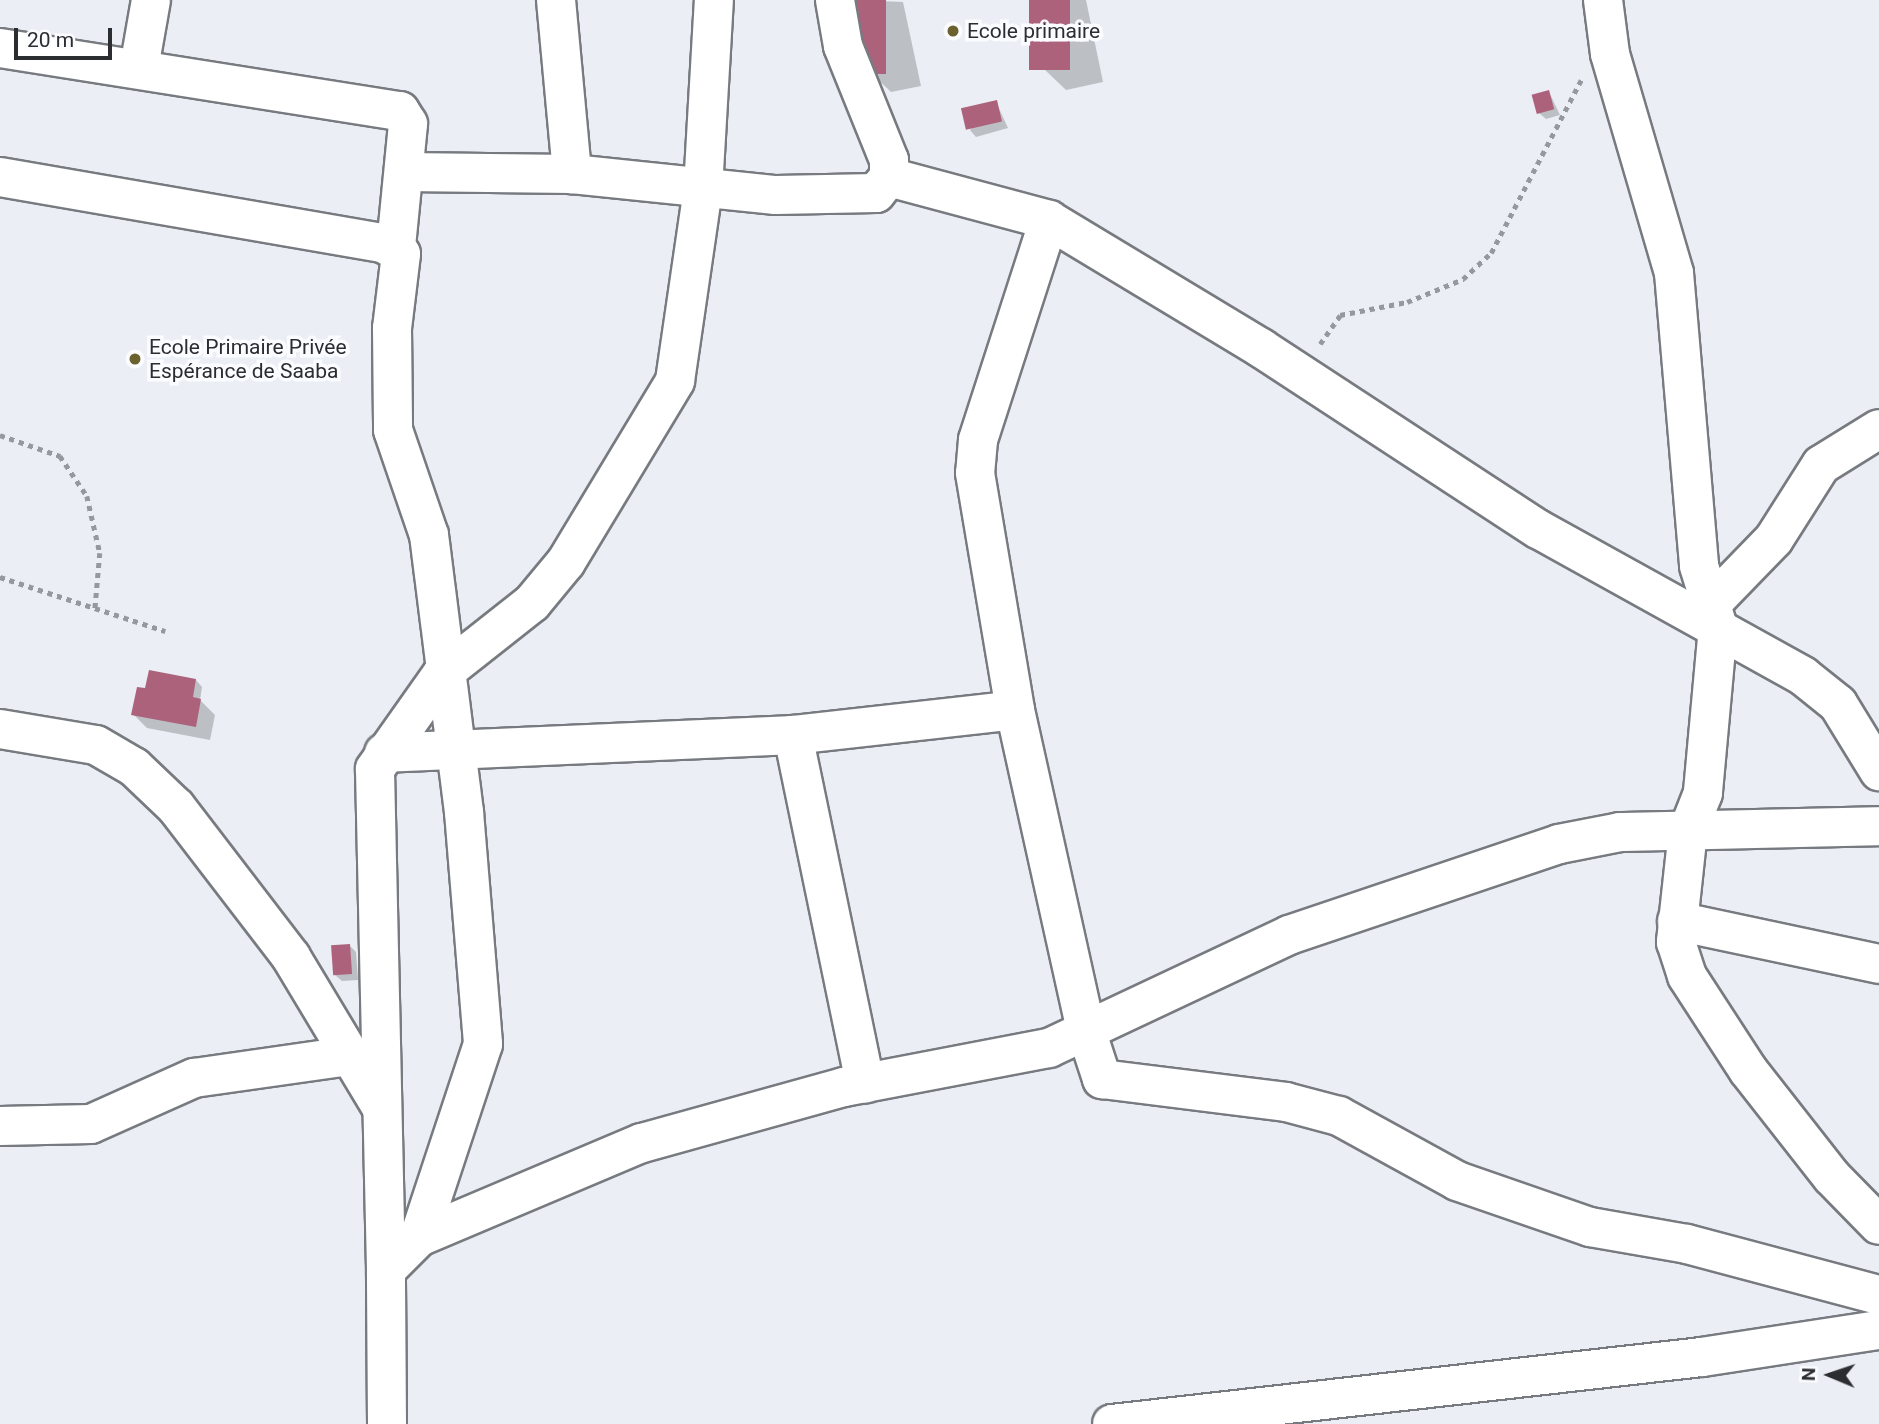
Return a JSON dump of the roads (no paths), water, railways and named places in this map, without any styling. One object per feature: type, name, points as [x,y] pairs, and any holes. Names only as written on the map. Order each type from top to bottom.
[{"type":"street","points":[[139,68],[151,0]]},
{"type":"street","points":[[556,0],[572,174]]},
{"type":"street","points":[[387,1424],[386,1270],[372,784],[384,753],[442,674],[532,603],[566,562],[675,381],[703,189],[714,0]]},
{"type":"street","points":[[405,172],[572,174],[703,189],[846,195],[876,193],[889,177],[889,160],[843,46],[835,0]]},
{"type":"street","points":[[1604,15],[1674,272],[1699,566],[1716,614],[1703,793],[1688,831],[1676,942],[1687,976],[1741,1058],[1832,1177],[1879,1225]]},
{"type":"street","points":[[0,48],[400,111],[408,124],[396,246],[404,260],[392,328],[393,430],[429,535],[483,1044],[419,1237]]},
{"type":"street","points":[[0,177],[396,246]]},
{"type":"street","points":[[889,177],[1049,220],[1300,373],[1538,529],[1716,614],[1838,704],[1879,771]]},
{"type":"street","points":[[1049,220],[975,456],[1015,710],[1086,1030],[1102,1079],[1286,1102],[1339,1116],[1457,1181],[1590,1227],[1687,1244],[1879,1295]]},
{"type":"street","points":[[1716,614],[1774,539],[1821,465],[1879,429]]},
{"type":"street","points":[[384,753],[453,747],[793,734],[1015,710]]},
{"type":"street","points":[[0,729],[96,745],[134,767],[176,807],[291,957],[381,1108]]},
{"type":"street","points":[[793,734],[865,1084]]},
{"type":"street","points":[[386,1270],[419,1237],[642,1143],[865,1084],[1049,1048],[1289,935],[1478,871],[1620,832],[1879,826]]},
{"type":"street","points":[[1678,921],[1879,964]]},
{"type":"street","points":[[0,1126],[91,1124],[194,1078],[349,1056]]},
{"type":"street","points":[[1112,1424],[1702,1357],[1879,1330]]},
{"type":"place","name":"Ecole primaire","points":[[953,31]]},
{"type":"place","name":"Ecole Primaire Privée Espérance de Saaba","points":[[135,359]]}]
